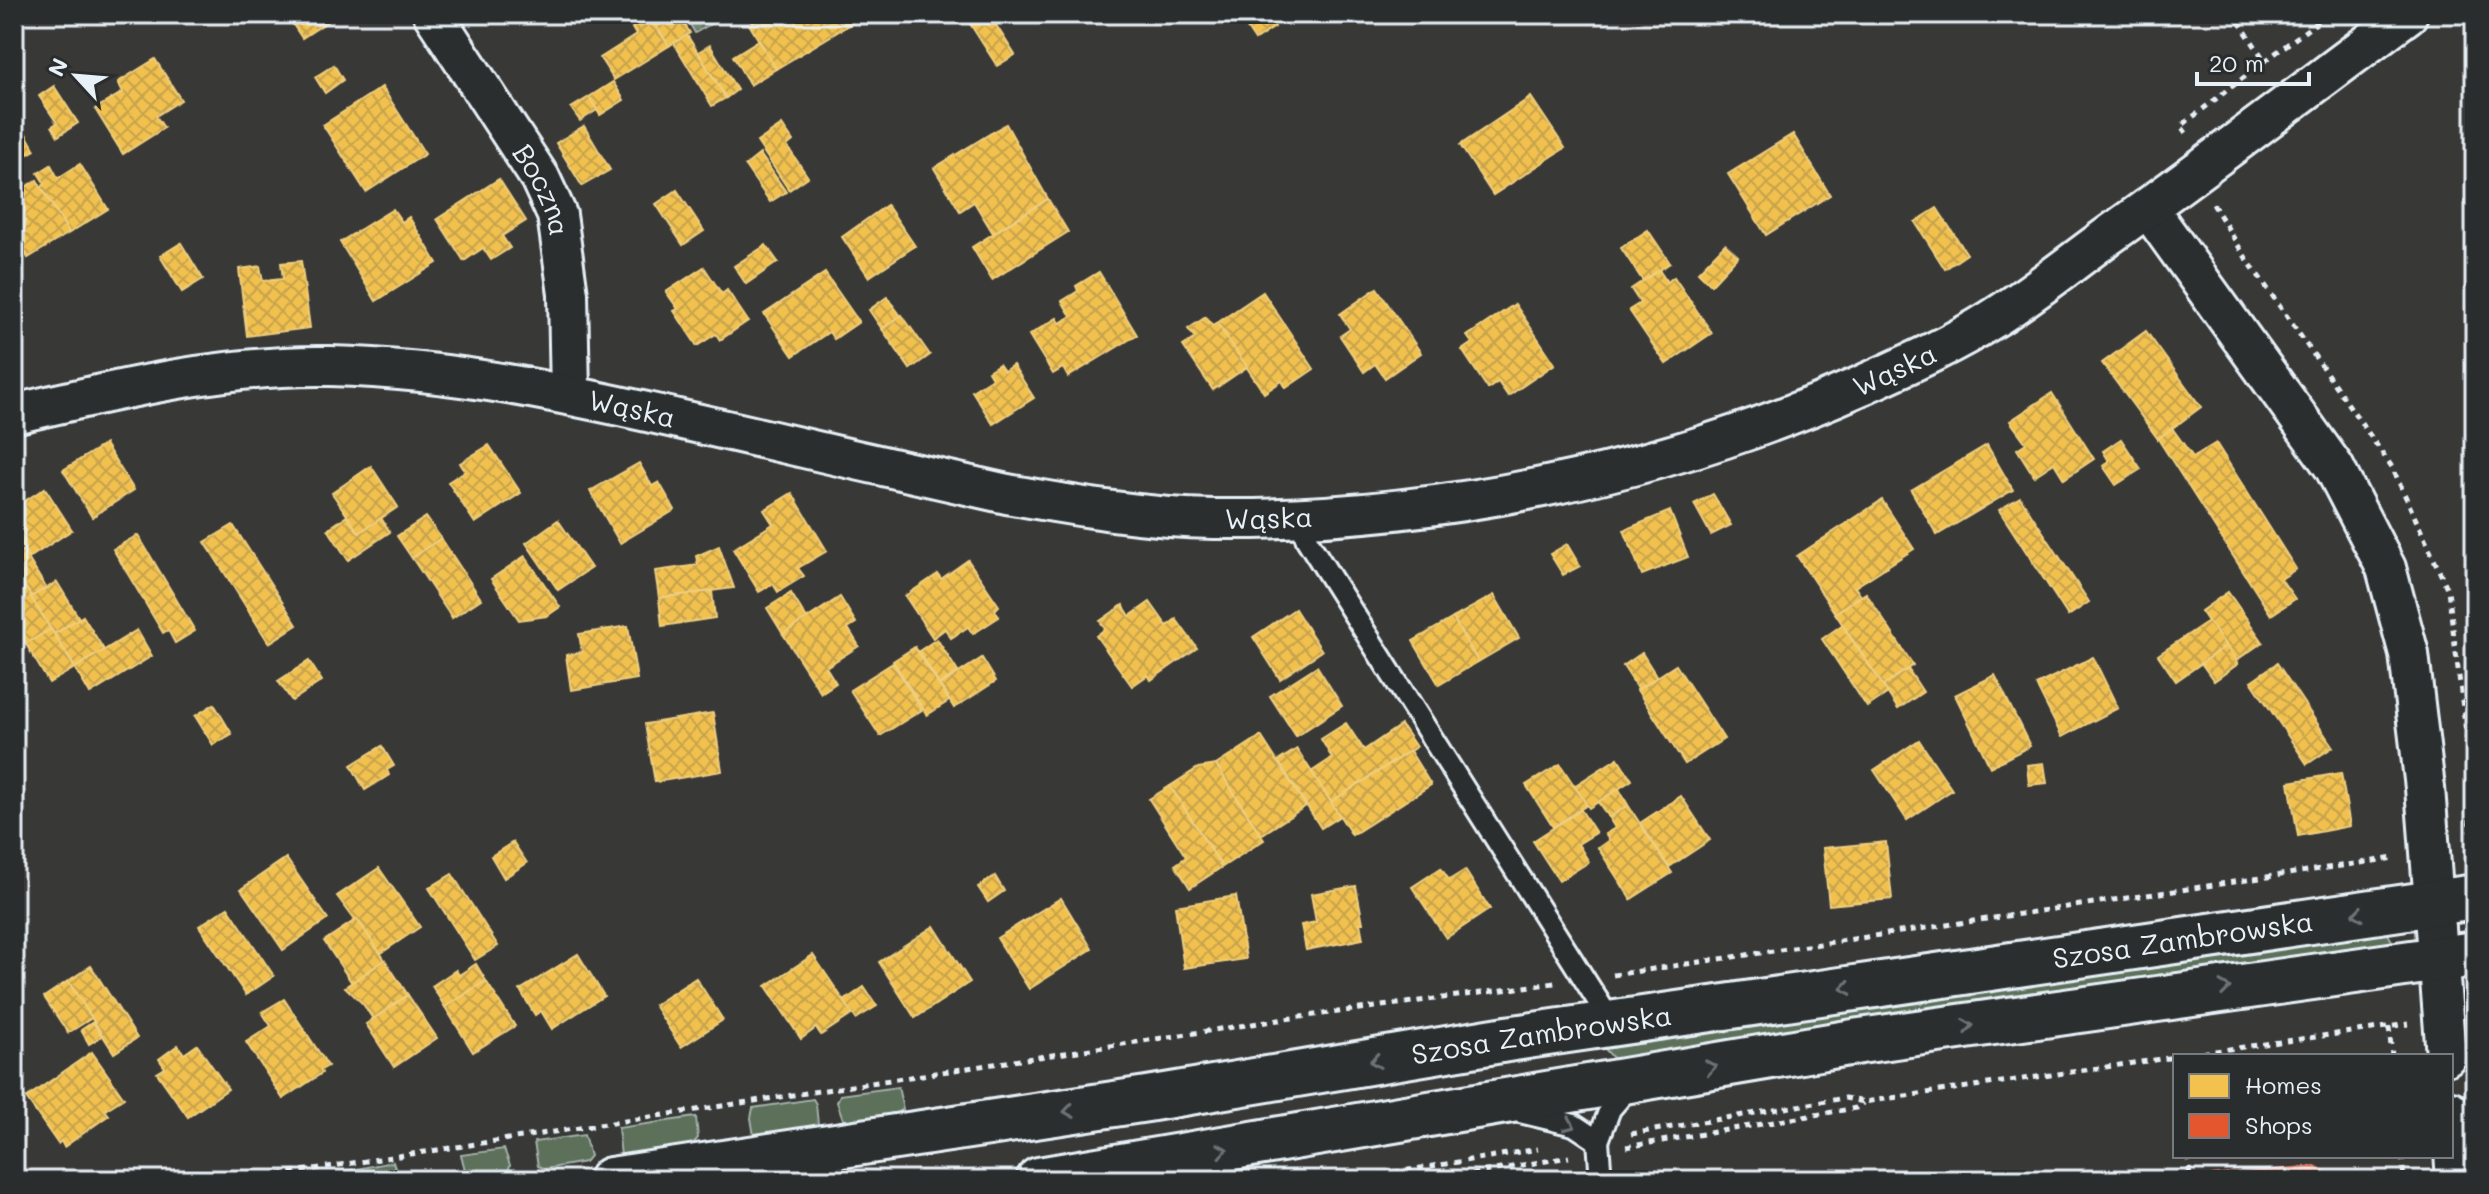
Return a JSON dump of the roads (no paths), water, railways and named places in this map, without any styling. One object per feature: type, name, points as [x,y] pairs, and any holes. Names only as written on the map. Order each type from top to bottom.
[{"type":"main road","name":"Szosa Zambrowska","points":[[611,1180],[817,1165],[1272,1077],[1612,1023],[2455,900]]},
{"type":"main road","name":"Szosa Zambrowska","points":[[1039,1180],[1860,1041],[2456,956]]},
{"type":"main road","points":[[1272,1077],[1290,1090],[1297,1111],[1296,1122],[1283,1140]]},
{"type":"street","name":"Boczna","points":[[433,14],[540,178],[557,215],[568,294],[570,394]]},
{"type":"street","name":"Wąska","points":[[14,414],[146,384],[265,369],[328,366],[485,379],[570,394],[1007,494],[1068,505],[1211,519],[1300,518],[1518,491],[1614,470],[1778,421],[1897,369],[1991,320],[2148,208],[2408,14]]},
{"type":"street","points":[[2148,208],[2334,467],[2386,568],[2409,654],[2425,788],[2428,852],[2455,900],[2456,956],[2444,1038]]},
{"type":"street","points":[[2453,1139],[2456,1180]]},
{"type":"lane","points":[[1300,518],[1307,540],[1612,1023]]},
{"type":"lane","points":[[1601,1180],[1598,1146],[1610,1109],[1634,1080]]},
{"type":"lane","points":[[1484,1106],[1544,1116],[1574,1125],[1598,1146]]}]
